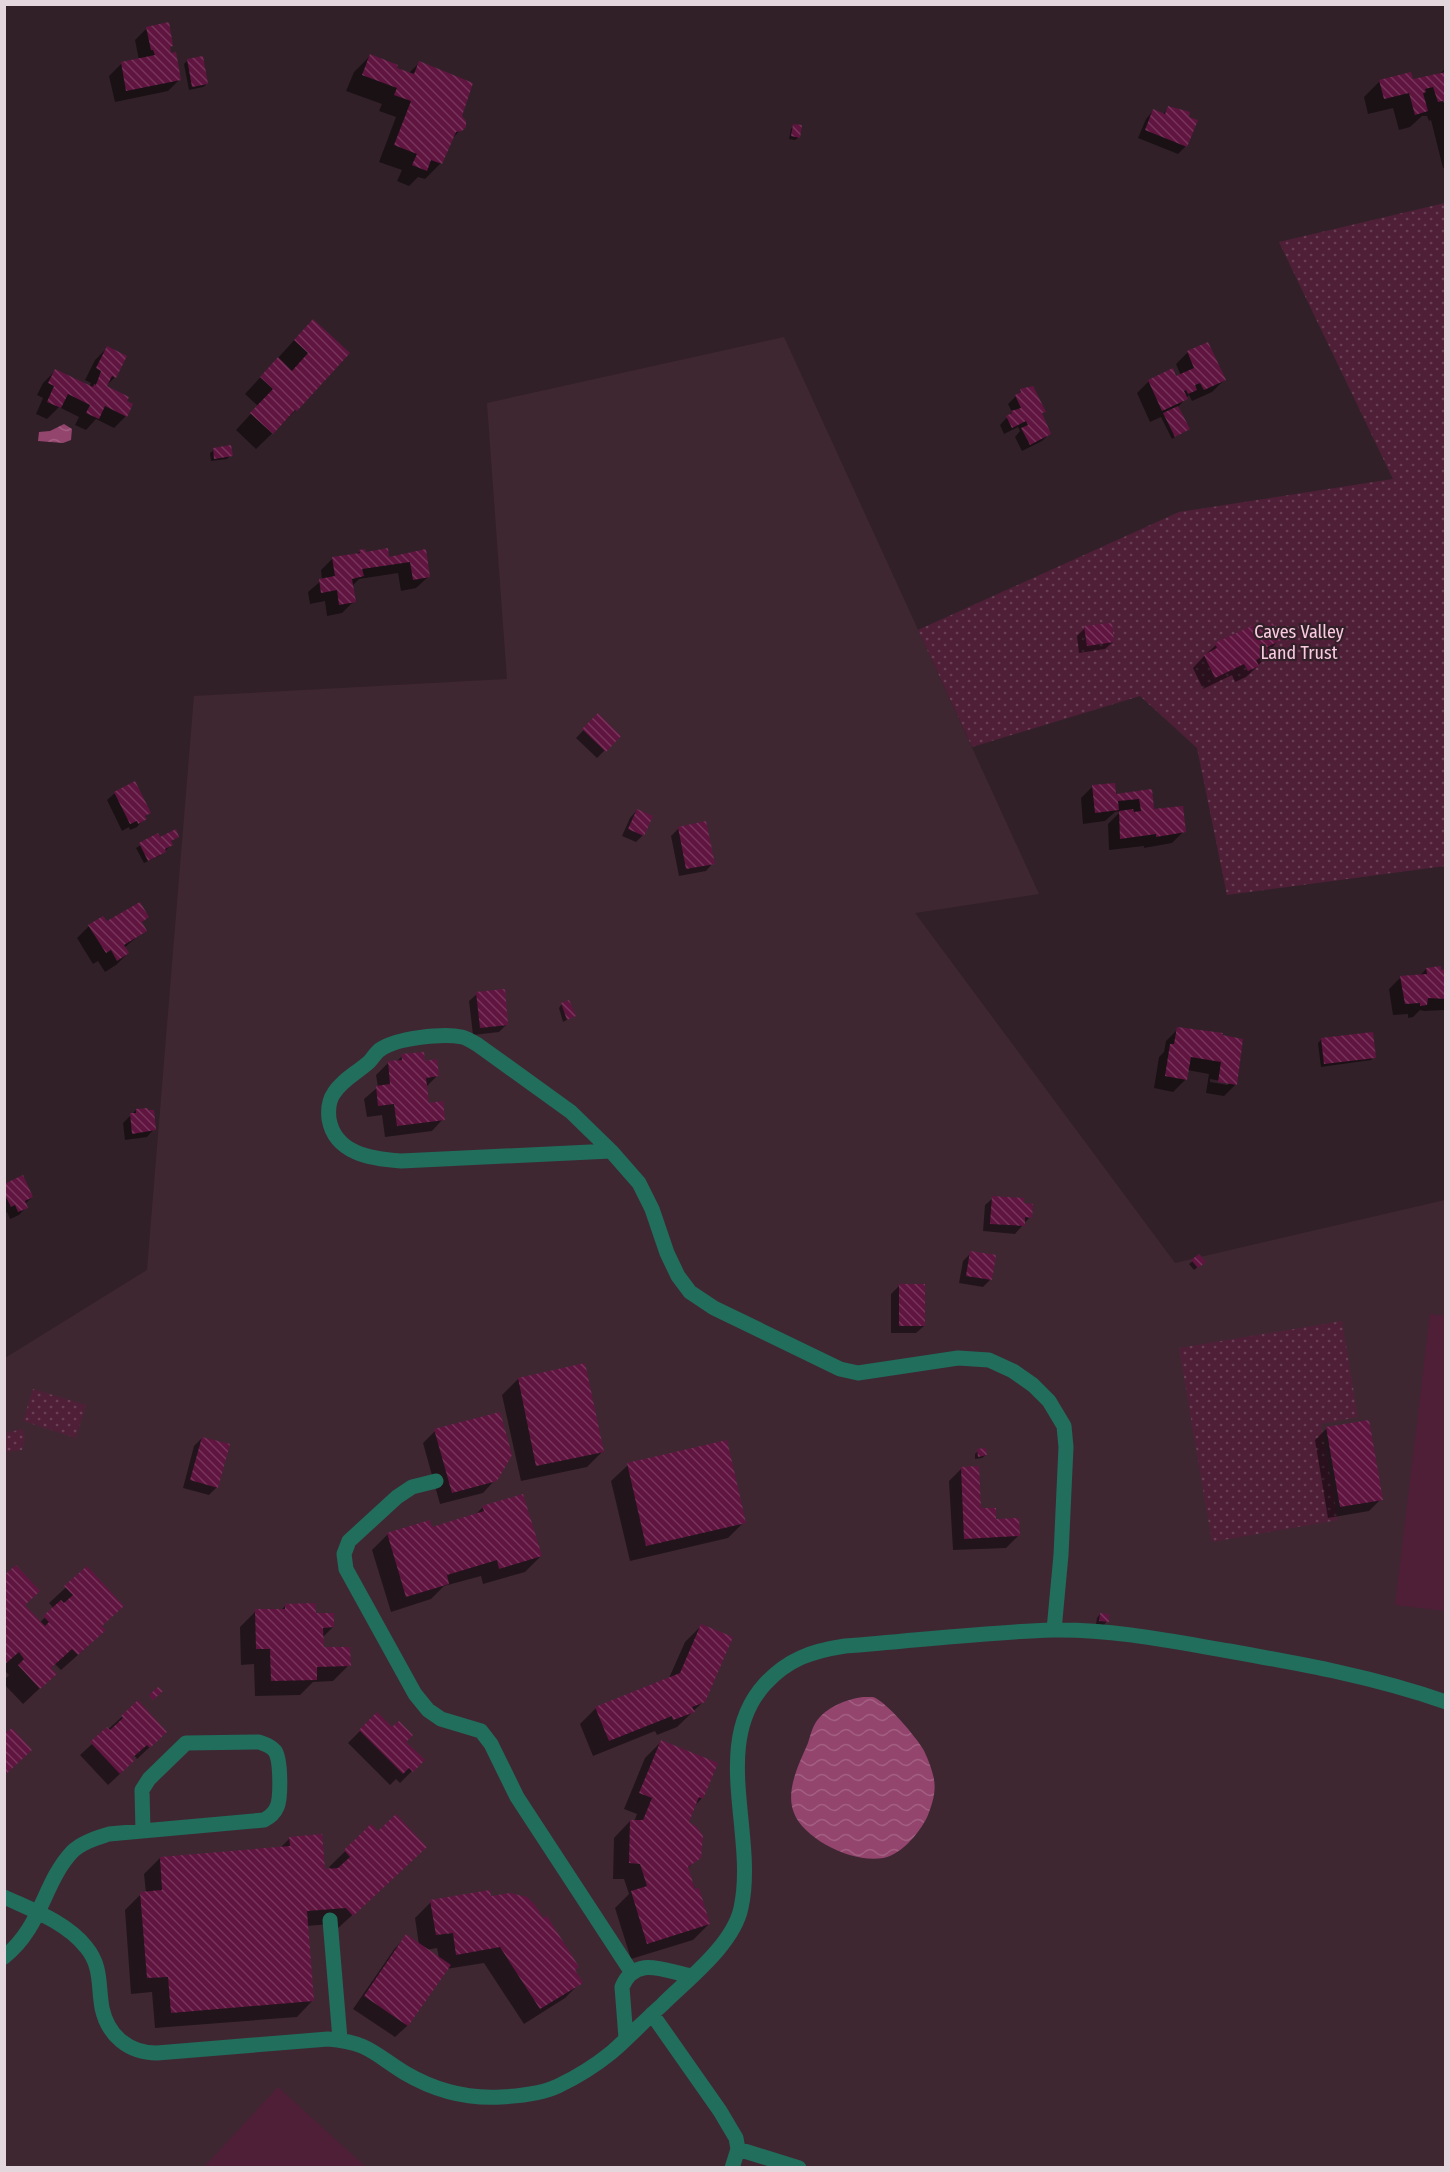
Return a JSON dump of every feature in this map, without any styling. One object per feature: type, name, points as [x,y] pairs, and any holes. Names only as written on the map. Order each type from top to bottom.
[{"type":"street","points":[[611,1151],[381,1160],[348,1149],[338,1140],[331,1129],[329,1104],[335,1091],[381,1049],[402,1041],[440,1035],[463,1037],[478,1045],[571,1112],[611,1151],[639,1183],[652,1209],[667,1253],[678,1276],[690,1292],[714,1308],[840,1369],[858,1373],[957,1358],[989,1360],[1013,1371],[1033,1385],[1049,1401],[1064,1426],[1066,1447],[1054,1630]]},
{"type":"street","points":[[436,1481],[412,1487],[397,1497],[349,1541],[344,1554],[346,1569],[416,1694],[428,1710],[441,1719],[481,1731],[491,1744],[517,1797],[632,1973]]},
{"type":"street","points":[[4,1897],[67,1929],[86,1947],[99,1972],[102,2008],[106,2020],[120,2042],[131,2049],[144,2053],[157,2053],[328,2039],[340,2040],[365,2045],[426,2084],[455,2094],[500,2097],[533,2094],[557,2086],[584,2072],[611,2052],[692,1976],[728,1936],[741,1911],[745,1891],[737,1750],[742,1723],[750,1703],[777,1671],[818,1650],[1054,1630],[1141,1635],[1315,1666],[1377,1680],[1446,1702]]},
{"type":"street","points":[[4,1957],[17,1946],[39,1913],[60,1869],[73,1851],[89,1841],[109,1834],[143,1831],[264,1820],[273,1815],[279,1796],[279,1759],[275,1751],[270,1746],[259,1742],[186,1743],[149,1779],[142,1790],[143,1831]]},
{"type":"street","points":[[330,1920],[340,2040]]},
{"type":"street","points":[[626,2038],[622,1987],[624,1981],[632,1973],[640,1967],[649,1966],[692,1976]]},
{"type":"street","points":[[652,2014],[720,2111],[736,2138],[738,2149],[732,2168]]},
{"type":"street","points":[[738,2149],[799,2168]]},
{"type":"shaded area","points":[[784,337],[1039,894],[915,913],[1175,1263],[1445,1200],[1445,2167],[5,2168],[5,1358],[147,1270],[194,696],[507,679],[487,403]]},
{"type":"green space","name":"Caves Valley Land Trust","points":[[1445,203],[1445,866],[1227,895],[1197,748],[1140,696],[972,747],[918,630],[1179,512],[1393,479],[1279,242]]},
{"type":"green space","points":[[1430,1314],[1445,1316],[1445,1611],[1395,1605]]},
{"type":"green space","points":[[1342,1321],[1358,1417],[1321,1424],[1338,1520],[1212,1542],[1179,1348]]},
{"type":"green space","points":[[33,1389],[86,1405],[76,1438],[23,1421]]},
{"type":"green space","points":[[23,1429],[25,1438],[22,1450],[5,1452],[5,1433]]},
{"type":"green space","points":[[278,2087],[366,2167],[204,2167]]},
{"type":"water","points":[[64,424],[72,429],[71,440],[63,443],[38,441],[39,432],[50,431]]},
{"type":"water","points":[[863,1697],[873,1697],[879,1700],[908,1728],[924,1752],[934,1780],[933,1800],[922,1826],[903,1848],[892,1855],[880,1858],[852,1856],[822,1843],[800,1824],[794,1813],[791,1796],[794,1778],[816,1722],[825,1712],[837,1705]]},
{"type":"building","points":[[169,22],[173,46],[170,47],[171,53],[176,52],[181,80],[126,91],[121,62],[155,55],[151,50],[146,27]]},
{"type":"building","points":[[370,54],[414,74],[419,61],[473,83],[462,116],[466,121],[466,127],[456,132],[442,164],[431,160],[427,171],[412,165],[417,154],[394,145],[411,101],[394,95],[397,88],[362,75]]},
{"type":"building","points":[[203,56],[208,84],[192,87],[187,59]]},
{"type":"building","points":[[1411,72],[1413,79],[1446,72],[1446,106],[1443,101],[1438,102],[1433,87],[1425,89],[1426,92],[1423,93],[1428,111],[1415,115],[1409,93],[1384,99],[1379,80]]},
{"type":"building","points":[[1168,106],[1190,112],[1189,117],[1198,120],[1187,147],[1145,130],[1153,109],[1165,114]]},
{"type":"building","points":[[793,124],[802,125],[800,138],[791,136]]},
{"type":"building","points":[[313,319],[350,353],[273,434],[250,413],[273,389],[260,377],[278,357],[292,371],[308,353],[294,340]]},
{"type":"building","points":[[1208,342],[1226,380],[1204,390],[1200,383],[1195,385],[1197,390],[1188,394],[1186,390],[1184,391],[1188,399],[1162,411],[1148,380],[1173,368],[1176,376],[1194,368],[1187,351]]},
{"type":"building","points":[[107,346],[127,356],[116,378],[112,376],[107,386],[129,397],[127,401],[133,404],[127,417],[105,406],[99,419],[86,413],[90,405],[68,394],[61,408],[47,402],[54,386],[48,383],[55,369],[93,387],[94,384],[96,385],[101,371],[96,368]]},
{"type":"building","points":[[1033,386],[1046,412],[1042,413],[1051,434],[1030,445],[1021,428],[1028,425],[1026,421],[1012,428],[1006,416],[1012,413],[1011,411],[1021,408],[1015,395],[1021,392],[1020,389]]},
{"type":"building","points":[[1178,406],[1190,429],[1175,437],[1163,413]]},
{"type":"building","points":[[231,445],[233,456],[214,459],[213,448]]},
{"type":"building","points":[[388,548],[389,557],[426,549],[430,577],[413,580],[410,562],[362,569],[364,576],[352,579],[356,602],[339,605],[337,590],[321,593],[319,579],[335,576],[332,557],[360,553],[359,550],[365,549],[366,552]]},
{"type":"building","points":[[1112,623],[1114,642],[1087,646],[1084,626]]},
{"type":"building","points":[[1273,623],[1281,640],[1267,647],[1270,653],[1256,660],[1259,666],[1248,671],[1244,664],[1215,678],[1204,655],[1217,648],[1215,643],[1256,624],[1259,630]]},
{"type":"building","points":[[598,713],[621,736],[606,752],[582,729]]},
{"type":"building","points":[[135,781],[151,813],[145,816],[147,819],[138,824],[137,821],[130,824],[114,792]]},
{"type":"building","points":[[1115,783],[1116,794],[1152,789],[1154,809],[1183,806],[1186,832],[1156,837],[1156,834],[1120,839],[1119,811],[1133,809],[1134,812],[1141,811],[1139,799],[1118,801],[1119,810],[1095,813],[1092,785]]},
{"type":"building","points":[[637,809],[653,816],[644,836],[628,829]]},
{"type":"building","points":[[706,821],[715,864],[686,869],[678,827]]},
{"type":"building","points":[[176,829],[179,837],[171,841],[173,845],[165,849],[166,852],[148,861],[139,843],[158,833],[160,837]]},
{"type":"building","points":[[140,902],[149,917],[142,922],[147,931],[124,945],[129,953],[117,961],[111,950],[106,953],[88,925],[103,916],[107,921]]},
{"type":"building","points":[[1441,966],[1441,970],[1446,969],[1446,999],[1428,998],[1427,1005],[1420,1006],[1420,1003],[1405,1004],[1400,976],[1427,974],[1426,968]]},
{"type":"building","points":[[505,989],[508,1025],[480,1028],[476,992]]},
{"type":"building","points":[[569,1000],[576,1016],[567,1020],[561,1003]]},
{"type":"building","points":[[1177,1027],[1223,1033],[1222,1035],[1243,1039],[1237,1085],[1218,1082],[1221,1062],[1191,1057],[1187,1080],[1165,1076],[1170,1044],[1174,1044]]},
{"type":"building","points":[[1373,1032],[1376,1058],[1324,1064],[1321,1038]]},
{"type":"building","points":[[424,1052],[425,1061],[437,1059],[439,1076],[426,1078],[429,1103],[443,1101],[445,1120],[397,1126],[394,1104],[378,1106],[376,1086],[390,1084],[388,1061],[402,1060],[401,1054]]},
{"type":"building","points":[[148,1108],[148,1110],[154,1110],[156,1130],[132,1134],[130,1113],[136,1113],[136,1109]]},
{"type":"building","points":[[23,1175],[33,1197],[25,1201],[28,1208],[18,1212],[15,1205],[11,1207],[4,1193],[4,1184]]},
{"type":"building","points":[[992,1196],[1024,1198],[1024,1203],[1033,1204],[1032,1218],[1025,1217],[1025,1226],[990,1224]]},
{"type":"building","points":[[970,1251],[996,1255],[992,1280],[966,1276]]},
{"type":"building","points":[[1199,1254],[1206,1262],[1198,1268],[1191,1260]]},
{"type":"building","points":[[899,1284],[925,1284],[925,1326],[899,1326]]},
{"type":"building","points":[[585,1363],[604,1452],[536,1466],[518,1378]]},
{"type":"building","points":[[500,1412],[512,1455],[497,1481],[452,1493],[434,1429]]},
{"type":"building","points":[[1369,1420],[1383,1500],[1340,1507],[1326,1427]]},
{"type":"building","points":[[202,1437],[230,1444],[218,1488],[190,1480]]},
{"type":"building","points":[[727,1440],[746,1523],[646,1546],[627,1463]]},
{"type":"building","points":[[986,1448],[987,1455],[978,1457],[977,1449]]},
{"type":"building","points":[[979,1466],[981,1508],[996,1508],[996,1519],[1019,1518],[1020,1536],[964,1539],[961,1467]]},
{"type":"building","points":[[523,1494],[542,1556],[499,1569],[497,1560],[447,1575],[449,1584],[406,1597],[387,1533],[430,1520],[432,1527],[484,1511],[482,1506]]},
{"type":"building","points":[[16,1565],[40,1591],[25,1605],[45,1626],[49,1622],[43,1616],[61,1600],[64,1603],[73,1595],[64,1586],[87,1566],[124,1606],[102,1626],[106,1630],[78,1655],[72,1649],[51,1668],[57,1674],[40,1689],[18,1665],[24,1659],[19,1652],[4,1665],[4,1575]]},
{"type":"building","points":[[315,1603],[316,1613],[334,1613],[334,1627],[323,1628],[324,1647],[350,1647],[351,1666],[317,1667],[317,1680],[271,1681],[270,1649],[256,1649],[255,1609],[285,1609],[285,1604]]},
{"type":"building","points":[[1100,1613],[1109,1614],[1109,1622],[1099,1621]]},
{"type":"building","points":[[701,1624],[733,1637],[705,1702],[692,1707],[695,1712],[673,1720],[672,1716],[609,1741],[595,1707],[680,1673]]},
{"type":"building","points":[[158,1687],[163,1691],[153,1700],[149,1695]]},
{"type":"building","points":[[138,1700],[167,1732],[150,1748],[147,1745],[132,1758],[135,1760],[120,1774],[90,1742],[107,1727],[110,1730]]},
{"type":"building","points":[[377,1712],[392,1727],[399,1721],[413,1735],[406,1742],[425,1760],[413,1772],[409,1768],[403,1774],[359,1730]]},
{"type":"building","points":[[12,1728],[32,1750],[5,1775],[5,1729],[7,1732]]},
{"type":"building","points":[[661,1740],[718,1763],[703,1799],[699,1797],[689,1822],[697,1827],[703,1836],[701,1858],[688,1867],[695,1889],[699,1888],[710,1924],[647,1944],[631,1891],[647,1886],[640,1864],[629,1863],[630,1820],[643,1820],[652,1798],[639,1793]]},
{"type":"building","points":[[396,1814],[427,1847],[353,1916],[346,1908],[307,1911],[314,2001],[171,2013],[168,1977],[147,1978],[140,1892],[162,1890],[160,1857],[290,1846],[289,1837],[322,1834],[325,1869],[338,1868],[350,1857],[344,1850],[371,1824],[378,1831]]},
{"type":"building","points":[[490,1890],[491,1896],[510,1893],[527,1897],[543,1918],[547,1916],[579,1967],[575,1970],[583,1983],[540,2009],[500,1947],[456,1955],[453,1933],[436,1935],[430,1900]]},
{"type":"building","points":[[406,1934],[451,1965],[408,2026],[364,1996]]}]
